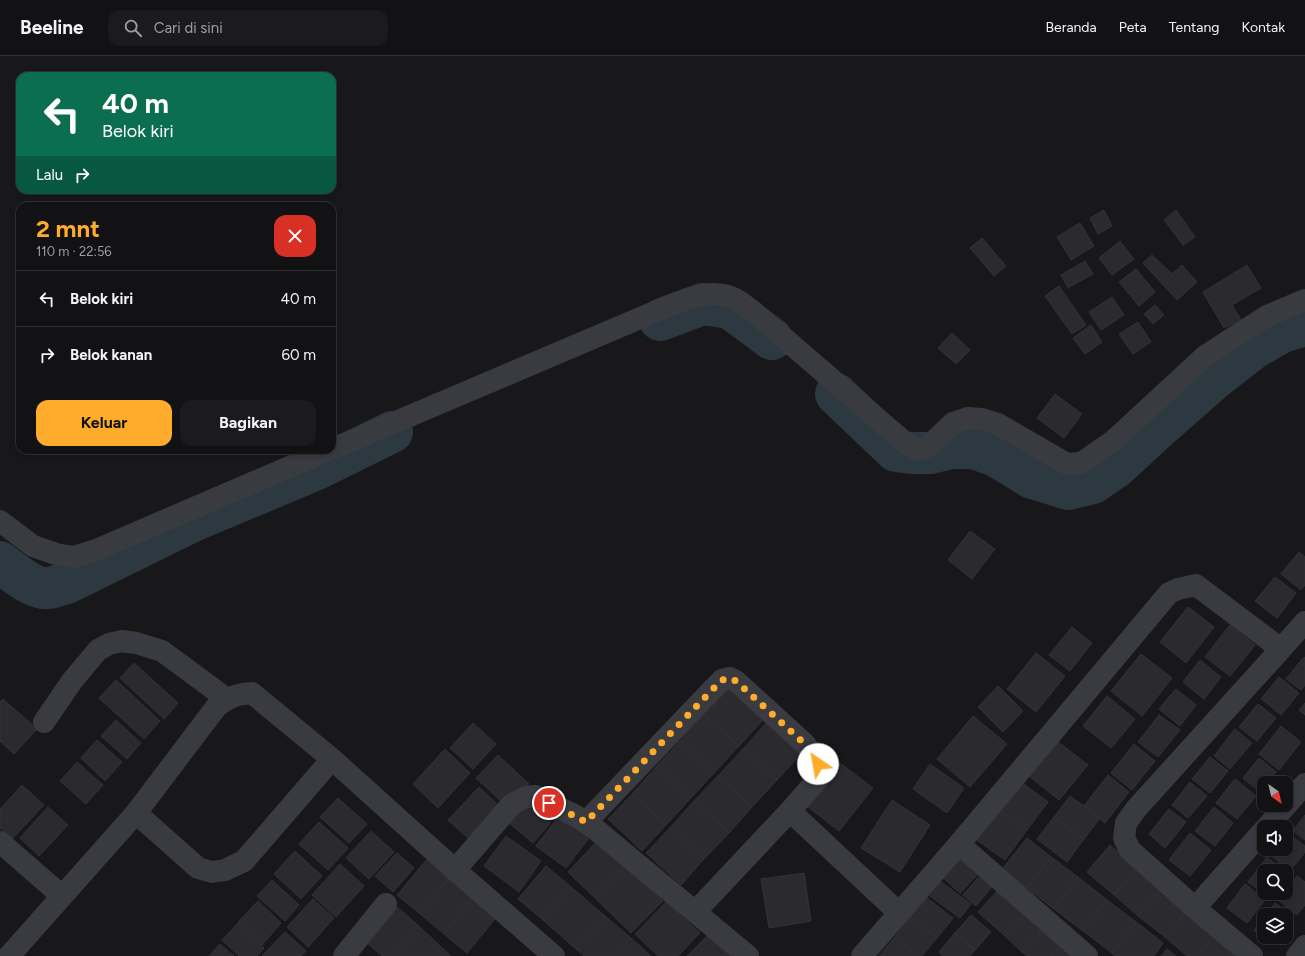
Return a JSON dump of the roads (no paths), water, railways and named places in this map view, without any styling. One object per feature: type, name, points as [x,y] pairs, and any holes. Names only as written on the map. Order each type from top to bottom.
[{"type":"street","points":[[336,447],[659,310],[709,293],[724,295],[737,300],[772,326],[909,446],[918,450],[928,447],[953,423],[968,418],[982,419],[998,424],[1067,464],[1081,463],[1114,441],[1205,356],[1267,316],[1305,300]]},
{"type":"street","points":[[0,521],[33,546],[56,554],[74,557],[96,550],[319,454]]},
{"type":"street","points":[[862,956],[959,844],[1169,593],[1178,589],[1196,585],[1281,649]]},
{"type":"street","points":[[1252,956],[1130,850],[1124,838],[1126,823],[1136,809],[1305,622]]},
{"type":"street","points":[[44,722],[72,681],[98,650],[109,644],[122,641],[136,643],[162,651],[227,699]]},
{"type":"street","points":[[586,822],[722,680],[730,678],[736,681],[805,744],[818,764],[817,780],[790,811],[695,912]]},
{"type":"street","points":[[9,956],[136,813],[217,706],[231,697],[252,693],[332,759],[455,870],[554,956]]},
{"type":"street","points":[[136,813],[198,868],[212,872],[225,870],[244,861],[332,759]]},
{"type":"street","points":[[1273,820],[1305,784]]},
{"type":"street","points":[[455,870],[512,804],[526,797],[535,796],[586,822],[594,828],[748,956]]},
{"type":"street","points":[[790,811],[899,913]]},
{"type":"street","points":[[1195,908],[1257,838]]},
{"type":"street","points":[[0,842],[62,896]]},
{"type":"street","points":[[959,844],[1087,956]]},
{"type":"street","points":[[349,954],[386,904]]},
{"type":"street","points":[[1297,956],[1305,946]]},
{"type":"waterway","points":[[660,320],[703,304],[730,308],[772,339]]},
{"type":"waterway","points":[[836,394],[896,451],[930,453],[951,448],[973,448],[996,456],[1032,478],[1068,489],[1093,483],[1116,467],[1213,380],[1254,348],[1282,332],[1305,325]]},
{"type":"waterway","points":[[0,562],[17,575],[36,586],[49,588],[67,583],[193,521],[317,469],[392,432]]}]
